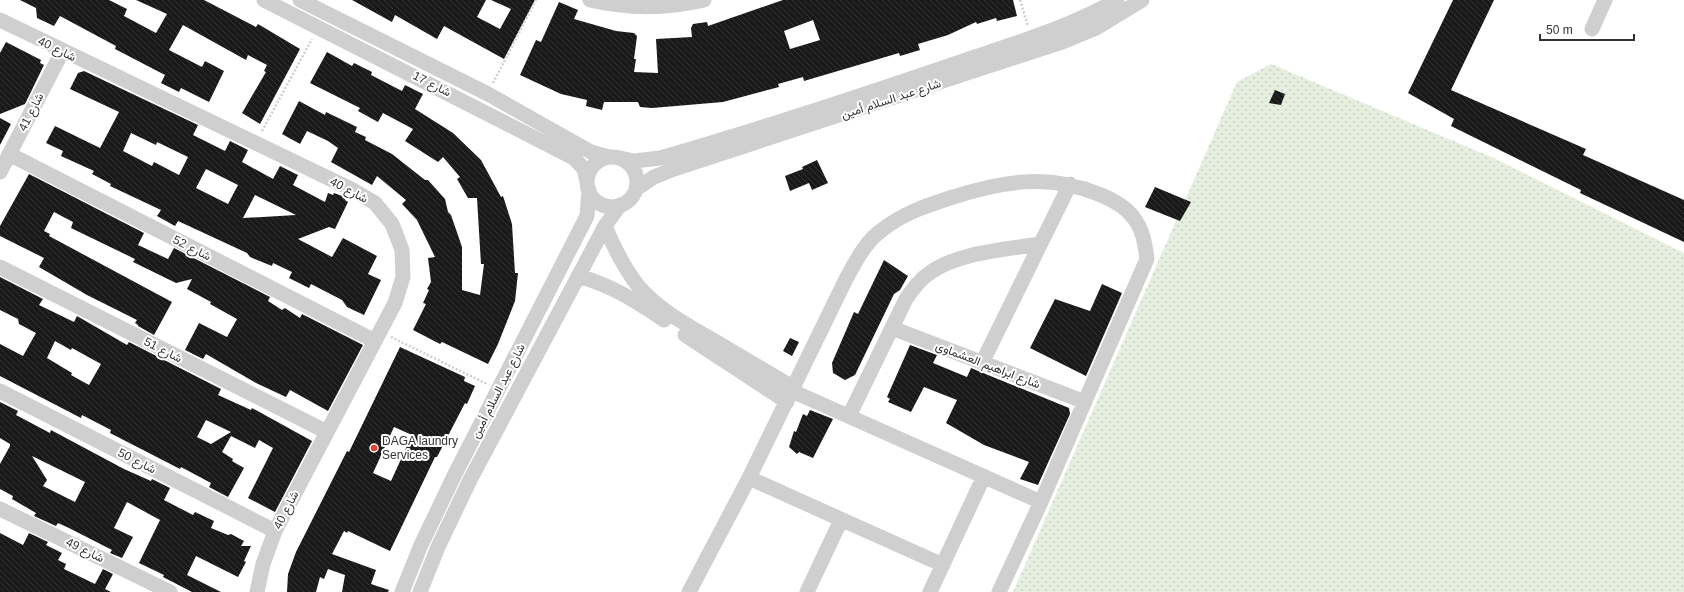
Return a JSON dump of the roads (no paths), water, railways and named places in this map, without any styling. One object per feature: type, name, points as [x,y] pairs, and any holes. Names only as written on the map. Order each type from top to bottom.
[{"type":"street","name":"شارع 17","points":[[264,0],[574,158],[584,168],[588,186]]},
{"type":"street","name":"شارع 17","points":[[300,0],[488,94],[591,152],[614,158]]},
{"type":"street","points":[[590,0],[613,5],[649,8],[685,5],[704,0]]},
{"type":"street","name":"شارع عبد السلام أمين","points":[[636,189],[654,178],[674,169],[881,96],[1031,37],[1060,29],[1091,15],[1117,0]]},
{"type":"street","name":"شارع عبد السلام أمين","points":[[614,158],[639,161],[660,158],[881,96],[1062,42],[1096,28],[1142,0]]},
{"type":"street","points":[[1592,29],[1605,0]]},
{"type":"street","name":"شارع 40","points":[[0,20],[62,52],[351,189],[374,203],[392,224],[402,250],[403,277],[395,304],[326,432],[275,532],[263,564],[257,592]]},
{"type":"street","name":"شارع 41","points":[[0,172],[62,52]]},
{"type":"street","name":"شارع 52","points":[[9,154],[377,336]]},
{"type":"street","points":[[614,158],[632,167],[637,182],[636,189],[627,202],[620,205],[605,206],[598,202],[588,186],[591,169],[602,159],[614,158]]},
{"type":"street","points":[[689,592],[749,478],[846,279],[861,252],[880,230],[905,214],[977,189],[1003,183],[1039,181],[1070,184],[1117,202],[1134,217],[1144,237],[1147,259],[1041,502],[999,592]]},
{"type":"street","points":[[982,362],[1070,184]]},
{"type":"street","name":"شارع عبد السلام أمين","points":[[402,592],[421,545],[455,474],[587,216],[588,186]]},
{"type":"street","name":"شارع عبد السلام أمين","points":[[420,592],[438,547],[470,480],[605,226],[620,205]]},
{"type":"street","points":[[605,226],[625,269],[640,288],[674,322]]},
{"type":"street","points":[[849,416],[906,299],[916,284],[930,272],[946,263],[963,258],[1039,244]]},
{"type":"street","name":"شارع 51","points":[[0,267],[326,432]]},
{"type":"street","points":[[578,276],[602,283],[625,294],[674,322],[791,394],[849,416],[1041,502]]},
{"type":"street","name":"شارع ابراهيم العشماوى","points":[[892,328],[1085,402]]},
{"type":"street","name":"شارع 50","points":[[0,392],[275,532]]},
{"type":"street","points":[[471,443],[476,449],[486,450]]},
{"type":"street","points":[[455,474],[464,473],[470,480]]},
{"type":"street","points":[[930,592],[984,476]]},
{"type":"street","points":[[749,478],[943,565]]},
{"type":"street","name":"شارع 49","points":[[0,509],[170,592]]},
{"type":"street","points":[[807,592],[841,520]]},
{"type":"place","name":"DAGA laundry Services","points":[[374,448]]}]
